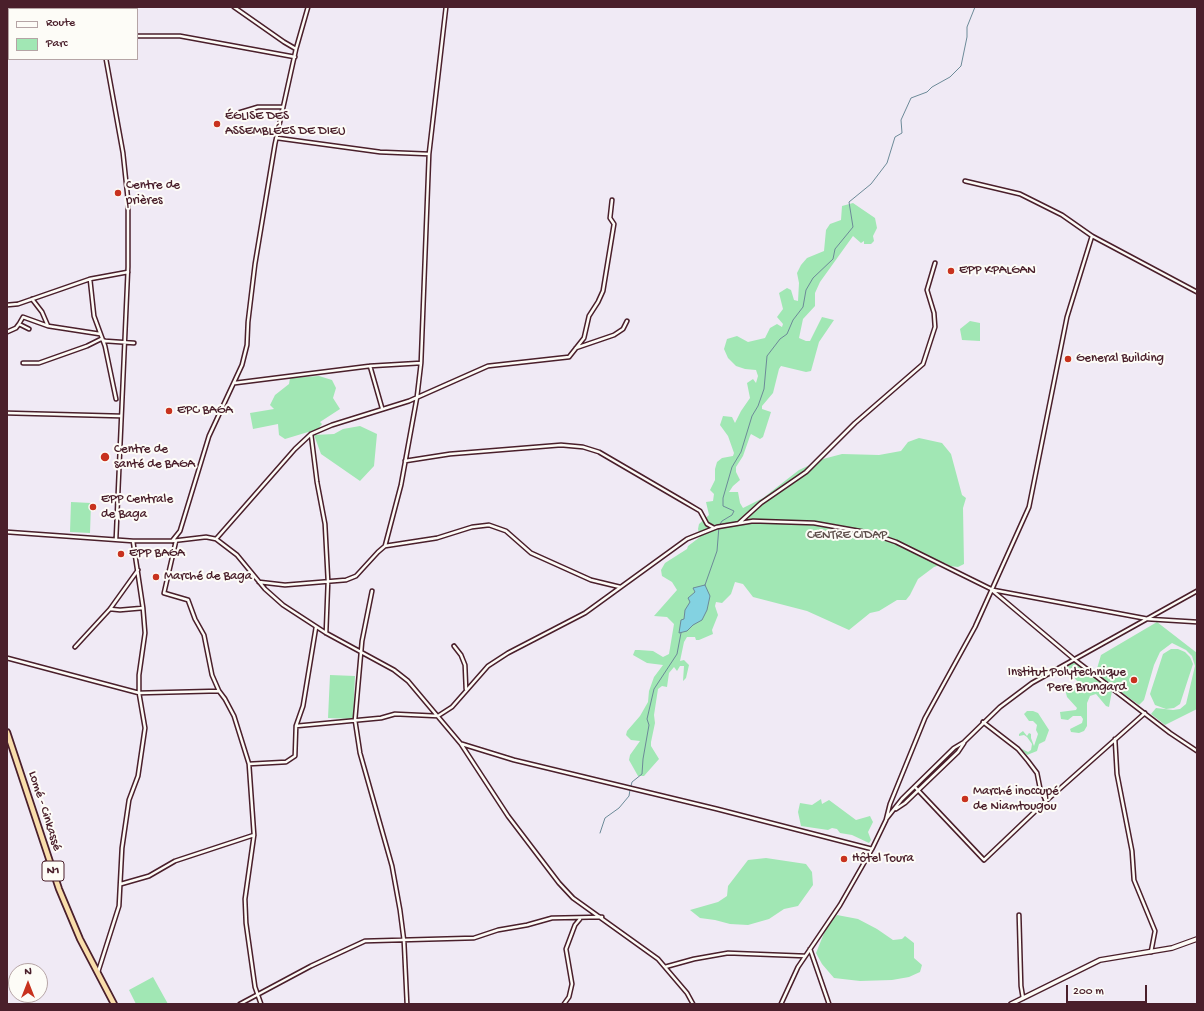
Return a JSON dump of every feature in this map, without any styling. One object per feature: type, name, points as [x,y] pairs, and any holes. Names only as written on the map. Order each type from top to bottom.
[{"type":"highway","name":"Lomé - Cinkassé","points":[[7,732],[59,889],[80,939],[114,1004]]},
{"type":"main road","points":[[1011,1004],[1100,960],[1172,948],[1197,939]]},
{"type":"street","points":[[234,7],[296,49]]},
{"type":"street","points":[[172,541],[180,531],[209,436],[235,383],[247,345],[248,322],[255,264],[277,138],[294,57],[308,7]]},
{"type":"street","points":[[385,546],[405,461],[417,397],[421,363],[429,154],[446,7]]},
{"type":"street","points":[[138,36],[180,36],[294,57]]},
{"type":"street","points":[[106,60],[123,153],[128,200],[128,272],[120,416],[116,539]]},
{"type":"street","points":[[238,113],[258,107],[283,107]]},
{"type":"street","points":[[277,138],[380,152],[429,154]]},
{"type":"street","points":[[965,182],[1020,194],[1062,215],[1092,236],[1197,292]]},
{"type":"street","points":[[216,539],[295,449],[311,434],[332,425],[417,397],[488,366],[569,357],[584,338],[589,316],[603,291],[614,224],[610,218],[612,200]]},
{"type":"street","points":[[781,1004],[805,956],[840,905],[872,850],[886,820],[890,804],[925,718],[971,634],[993,590],[1029,507],[1067,317],[1092,236]]},
{"type":"street","points":[[738,523],[761,503],[806,472],[855,423],[923,364],[935,327],[934,313],[927,290],[935,263]]},
{"type":"street","points":[[7,305],[18,304],[90,279],[128,272]]},
{"type":"street","points":[[90,279],[94,316],[103,339],[116,399]]},
{"type":"street","points":[[32,299],[42,312],[48,326]]},
{"type":"street","points":[[7,332],[16,328],[23,317],[48,326],[100,334]]},
{"type":"street","points":[[576,348],[614,335],[623,329],[627,321]]},
{"type":"street","points":[[19,324],[29,329]]},
{"type":"street","points":[[23,363],[39,363],[103,339],[105,341],[134,343]]},
{"type":"street","points":[[235,383],[370,366],[421,363]]},
{"type":"street","points":[[370,366],[382,408]]},
{"type":"street","points":[[7,413],[120,416]]},
{"type":"street","points":[[311,434],[317,482],[325,524],[328,581],[326,632]]},
{"type":"street","points":[[405,461],[450,454],[561,445],[584,447],[609,458],[700,511],[707,524],[716,528]]},
{"type":"street","points":[[296,726],[381,718],[395,714],[438,716],[452,707],[466,689],[488,666],[508,653],[585,613],[687,539],[716,528],[753,521],[814,523],[870,533],[896,542],[993,590],[1075,660],[1197,751]]},
{"type":"street","points":[[259,582],[285,585],[346,580],[356,576],[385,546],[436,538],[472,527],[489,525],[506,531],[531,553],[591,580],[620,587]]},
{"type":"street","points":[[7,532],[133,541],[176,541],[206,537],[216,539],[237,555],[259,582],[279,602],[316,627],[394,670],[408,681],[461,744],[508,816],[559,883],[574,898],[658,959],[687,993],[693,1004]]},
{"type":"street","points":[[98,973],[117,917],[121,884],[122,848],[129,800],[138,776],[145,728],[139,675],[145,633],[143,608],[133,541]]},
{"type":"street","points":[[176,541],[164,593],[188,600],[195,619],[204,634],[212,675],[219,691],[231,707],[249,764],[254,835],[245,899],[246,923],[256,988],[261,1004]]},
{"type":"street","points":[[75,648],[110,609],[138,570]]},
{"type":"street","points":[[993,590],[1148,619],[1197,622]]},
{"type":"street","points":[[372,591],[360,652],[355,720],[360,753],[392,866],[404,941],[407,1004]]},
{"type":"street","points":[[894,810],[905,803],[953,757],[964,742],[983,722],[1032,683],[1197,591]]},
{"type":"street","points":[[110,609],[120,610],[143,608]]},
{"type":"street","points":[[249,764],[286,762],[295,756],[296,726],[303,706],[316,627]]},
{"type":"street","points":[[454,646],[461,655],[465,665],[466,689]]},
{"type":"street","points":[[7,658],[140,693],[219,691]]},
{"type":"street","points":[[915,787],[983,860],[1046,800],[1081,771],[1115,738],[1145,713]]},
{"type":"street","points":[[983,722],[1018,749],[1028,761],[1037,773],[1040,788],[1046,800]]},
{"type":"street","points":[[1115,738],[1118,774],[1132,851],[1134,880],[1155,931],[1151,952]]},
{"type":"street","points":[[886,820],[902,799],[950,753],[964,742]]},
{"type":"street","points":[[461,744],[522,762],[634,788],[872,850]]},
{"type":"street","points":[[950,753],[953,757]]},
{"type":"street","points":[[935,768],[938,771]]},
{"type":"street","points":[[121,884],[149,876],[176,861],[254,835]]},
{"type":"street","points":[[1019,914],[1021,986],[1023,998]]},
{"type":"street","points":[[240,1004],[258,993],[311,966],[365,941],[474,938],[498,930],[527,925],[544,919],[602,917]]},
{"type":"street","points":[[564,1004],[569,997],[572,984],[566,949],[575,925],[580,918]]},
{"type":"street","points":[[810,948],[829,1004]]},
{"type":"street","points":[[665,967],[694,959],[728,953],[805,956]]},
{"type":"green space","name":"CENTRE CIDAP","points":[[853,203],[875,218],[877,228],[873,236],[874,241],[871,244],[864,244],[864,241],[861,243],[853,236],[820,282],[815,293],[815,306],[803,319],[799,338],[810,341],[822,317],[834,320],[819,342],[811,371],[806,372],[781,366],[779,369],[773,393],[762,406],[762,409],[771,412],[763,437],[760,439],[751,434],[743,456],[736,467],[736,472],[740,480],[729,492],[738,492],[740,503],[743,508],[763,498],[799,470],[823,459],[842,454],[879,455],[901,451],[908,442],[919,438],[942,443],[951,454],[962,495],[966,498],[963,508],[964,564],[958,567],[950,566],[945,563],[934,567],[918,579],[906,600],[897,600],[879,611],[870,613],[849,630],[807,611],[753,597],[743,584],[735,582],[731,594],[722,603],[716,602],[715,606],[718,615],[712,630],[713,634],[699,640],[696,640],[695,637],[687,637],[684,642],[680,661],[684,660],[689,665],[686,678],[683,681],[684,666],[680,666],[677,671],[674,667],[669,673],[667,687],[662,686],[658,689],[651,746],[659,759],[644,776],[638,776],[629,760],[630,755],[640,741],[631,740],[626,735],[627,731],[640,716],[648,702],[649,691],[654,677],[663,665],[647,663],[633,655],[635,650],[653,651],[663,657],[669,654],[674,624],[667,617],[654,616],[677,590],[672,582],[662,576],[661,570],[665,563],[687,549],[688,546],[700,537],[698,529],[699,524],[709,515],[706,502],[713,501],[714,494],[710,490],[715,480],[715,469],[717,462],[722,458],[733,456],[734,453],[728,436],[720,425],[723,416],[732,417],[735,423],[750,398],[747,383],[753,379],[756,383],[758,376],[756,370],[736,366],[728,358],[724,349],[727,339],[737,336],[748,342],[765,338],[770,328],[777,324],[782,327],[783,324],[777,317],[783,309],[779,293],[787,288],[791,290],[794,300],[798,301],[799,283],[797,273],[801,265],[807,258],[824,251],[826,230],[830,224],[841,220],[842,206]]},
{"type":"green space","points":[[970,321],[980,323],[980,341],[962,340],[960,329]]},
{"type":"green space","points":[[319,376],[332,380],[336,388],[333,398],[340,409],[320,422],[322,424],[318,429],[285,439],[279,435],[278,424],[253,429],[250,413],[274,409],[270,405],[275,395],[289,384],[290,378]]},
{"type":"green space","points":[[360,426],[377,434],[374,466],[360,481],[321,454],[314,435],[334,434],[343,429]]},
{"type":"green space","points":[[71,502],[91,503],[90,533],[70,532]]},
{"type":"green space","points":[[1157,622],[1197,653],[1197,709],[1165,725],[1151,714],[1156,708],[1173,710],[1180,709],[1186,704],[1195,666],[1192,656],[1186,650],[1172,643],[1160,652],[1154,665],[1144,700],[1139,705],[1099,676],[1096,672],[1101,655]]},
{"type":"green space","points":[[1171,649],[1178,649],[1185,652],[1190,657],[1193,664],[1180,704],[1174,708],[1166,709],[1155,705],[1150,694],[1163,654]]},
{"type":"green space","points":[[1072,663],[1075,663],[1112,691],[1109,707],[1106,706],[1096,694],[1090,696],[1087,703],[1087,726],[1084,731],[1079,733],[1071,732],[1070,729],[1082,723],[1083,719],[1081,716],[1073,716],[1068,720],[1061,719],[1060,712],[1076,710],[1077,708],[1067,697],[1065,689],[1067,686],[1075,688],[1079,683],[1065,668]]},
{"type":"green space","points":[[330,675],[355,676],[353,719],[328,718]]},
{"type":"green space","points":[[1027,711],[1038,713],[1049,730],[1045,741],[1039,744],[1037,751],[1027,755],[1020,748],[1028,752],[1031,750],[1032,744],[1027,737],[1024,735],[1019,736],[1019,734],[1023,731],[1027,736],[1029,733],[1031,734],[1034,746],[1038,734],[1036,730],[1037,725],[1033,721],[1029,721],[1024,714]]},
{"type":"green space","points":[[821,799],[822,804],[829,800],[856,820],[870,816],[873,822],[868,832],[871,840],[869,843],[852,835],[840,833],[837,829],[832,828],[828,830],[801,826],[798,812],[800,803],[812,805]]},
{"type":"green space","points":[[766,858],[806,864],[812,872],[813,885],[798,906],[784,909],[769,919],[748,925],[730,924],[700,918],[690,910],[718,902],[727,896],[728,886],[748,860]]},
{"type":"green space","points":[[837,915],[858,919],[877,929],[893,940],[902,939],[905,936],[914,943],[914,958],[922,965],[920,972],[909,977],[892,980],[860,981],[834,978],[822,964],[816,953],[827,926]]},
{"type":"green space","points":[[153,977],[168,1004],[136,1004],[129,990]]},
{"type":"water","points":[[705,585],[710,596],[707,610],[702,620],[693,625],[687,631],[679,633],[681,620],[684,619],[685,610],[690,602],[688,598],[695,592],[693,588]]},
{"type":"waterway","points":[[705,585],[717,551],[719,526],[722,521],[732,515],[734,511],[723,506],[723,498],[732,467],[741,452],[752,416],[758,406],[764,389],[767,356],[780,339],[787,334],[793,320],[803,307],[806,290],[813,278],[833,259],[835,249],[853,227],[849,202],[871,184],[887,163],[895,137],[902,133],[901,120],[911,98],[927,92],[932,87],[950,77],[961,66],[967,37],[967,27],[975,7]]},
{"type":"waterway","points":[[631,786],[632,782],[642,774],[649,725],[647,719],[654,689],[677,654],[681,633]]},
{"type":"waterway","points":[[600,833],[605,818],[619,808],[629,796],[630,790]]},
{"type":"place","name":"ÉGLISE DES ASSEMBLÉES DE DIEU","points":[[217,124]]},
{"type":"place","name":"Centre de prières","points":[[118,193]]},
{"type":"place","name":"EPP KPALGAN","points":[[951,271]]},
{"type":"place","name":"General Building","points":[[1068,359]]},
{"type":"place","name":"EPC BAGA","points":[[169,411]]},
{"type":"place","name":"Centre de santé de BAGA","points":[[105,457]]},
{"type":"place","name":"EPP Centrale de Baga","points":[[93,507]]},
{"type":"place","name":"EPP BAGA","points":[[121,554]]},
{"type":"place","name":"Marché de Baga","points":[[156,577]]},
{"type":"place","name":"Institut Polytechnique Pere Brungard","points":[[1134,680]]},
{"type":"place","name":"Marché inoccupé de Niamtougou","points":[[965,799]]},
{"type":"place","name":"Hôtel Toura","points":[[844,859]]}]
